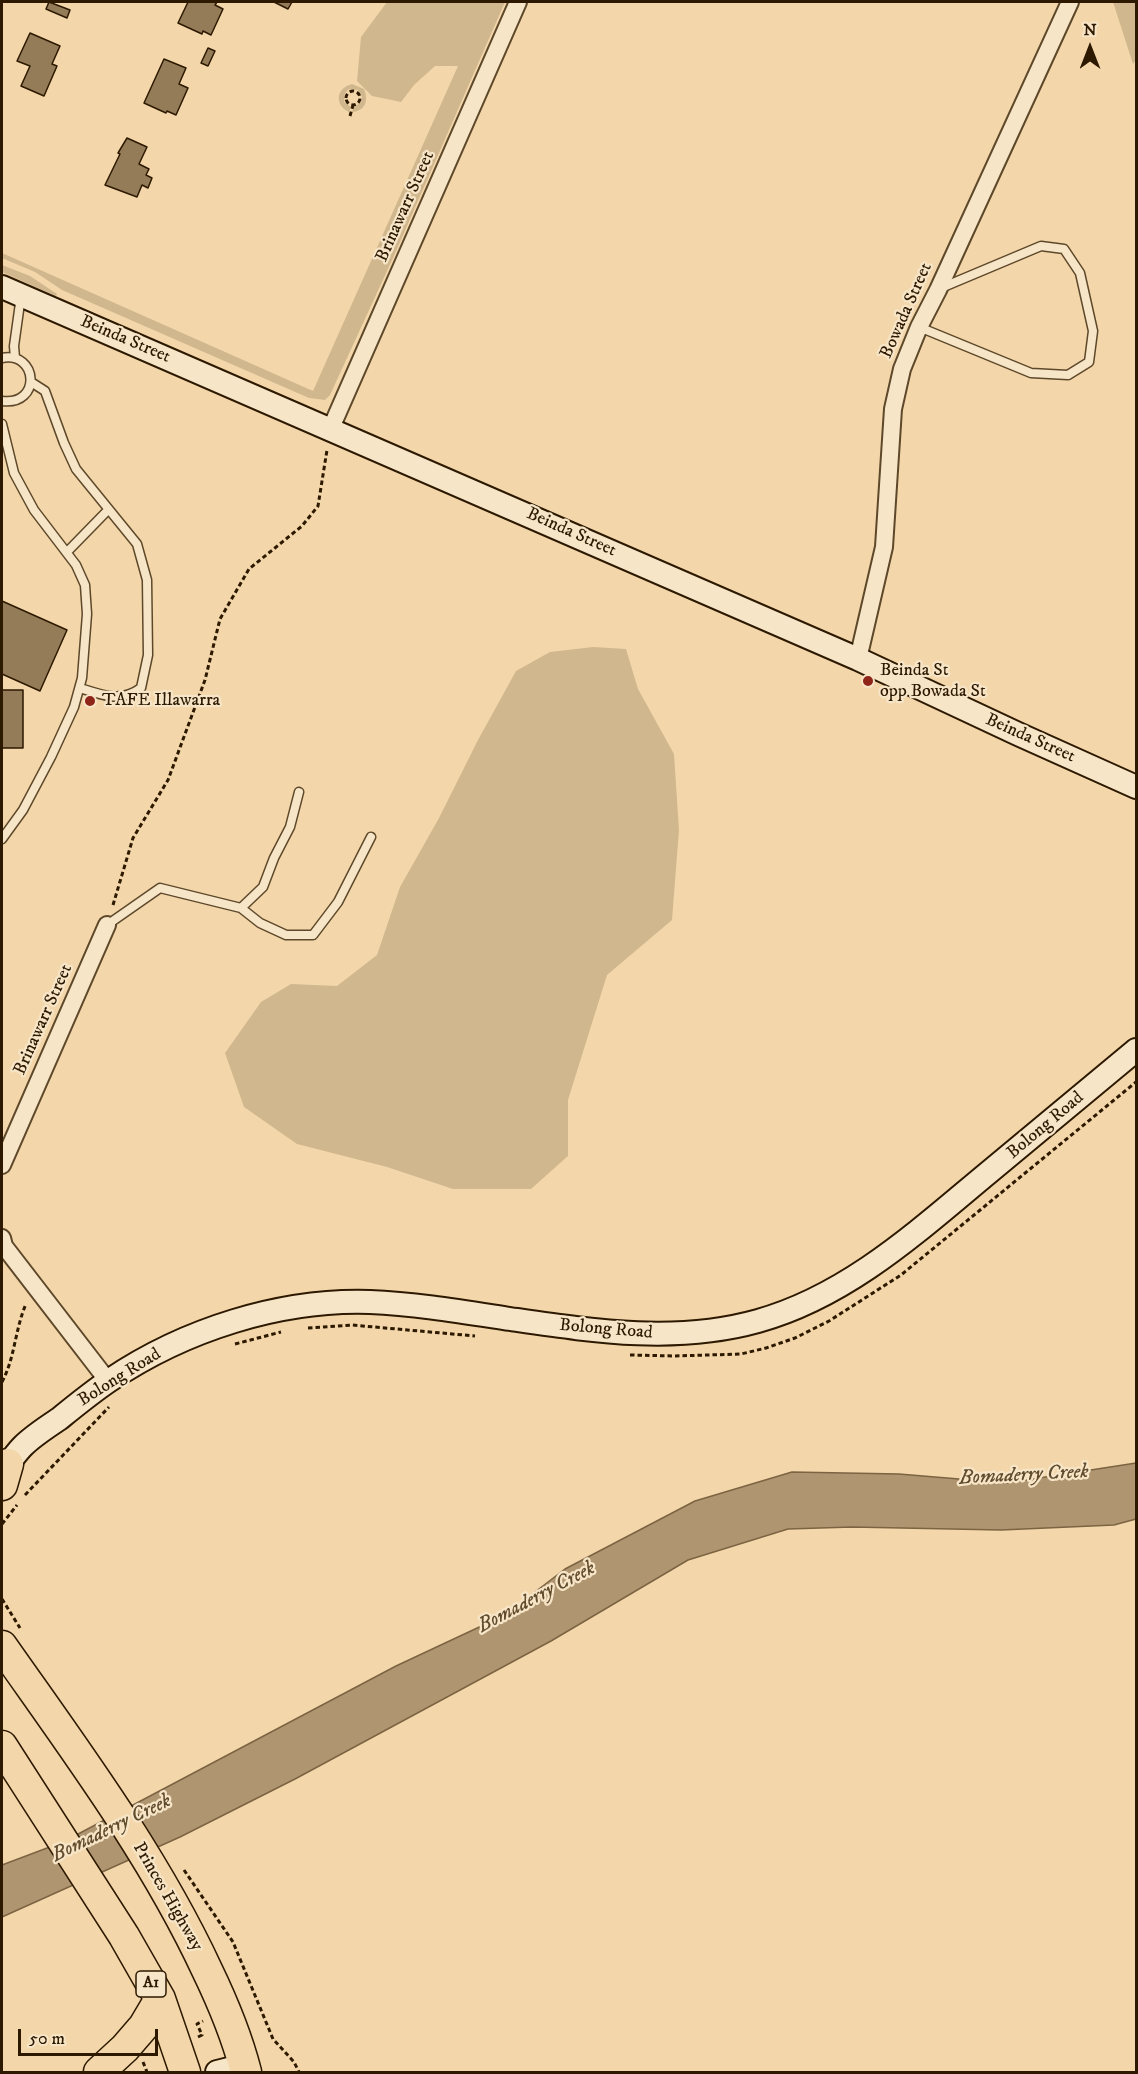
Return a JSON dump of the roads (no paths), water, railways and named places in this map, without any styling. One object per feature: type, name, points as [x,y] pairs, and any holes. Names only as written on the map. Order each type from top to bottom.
[{"type":"highway","name":"Princes Highway","points":[[2,1646],[90,1772],[168,1869],[182,1917],[227,2013],[236,2070]]},
{"type":"highway","name":"A1","points":[[2,1746],[124,1936],[160,2000],[180,2059]]},
{"type":"highway","points":[[99,2073],[138,2033],[160,2000]]},
{"type":"main road","name":"Beinda Street","points":[[7,292],[331,428],[858,659],[1137,787]]},
{"type":"main road","name":"Bolong Road","points":[[7,1463],[108,1381],[145,1358],[182,1341],[239,1320],[266,1313],[333,1303],[370,1302],[433,1307],[626,1334],[677,1335],[730,1328],[791,1310],[839,1288],[898,1247],[1137,1050]]},
{"type":"street","name":"Brinawarr Street","points":[[331,428],[518,2]]},
{"type":"street","name":"Bowada Street","points":[[858,659],[884,547],[893,409],[902,369],[919,327],[1070,2]]},
{"type":"street","name":"Brinawarr Street","points":[[2,1165],[107,925]]},
{"type":"street","points":[[2,1238],[4,1246],[108,1381]]},
{"type":"lane","points":[[919,327],[1031,373],[1068,375],[1089,362],[1093,331],[1080,273],[1064,249],[1041,246],[938,290]]},
{"type":"lane","points":[[7,292],[15,358]]},
{"type":"lane","points":[[2,357],[15,358],[27,367],[31,382],[24,396],[17,401],[2,401]]},
{"type":"lane","points":[[31,382],[45,391],[60,435],[76,469],[137,544],[147,580],[148,655],[141,688],[131,696],[117,697],[80,688]]},
{"type":"lane","points":[[2,424],[14,473],[34,510],[76,565],[85,585],[87,614],[82,678],[74,707],[47,766],[23,810],[2,839]]},
{"type":"lane","points":[[67,552],[108,510]]},
{"type":"lane","points":[[241,908],[263,887],[274,858],[290,827],[299,792]]},
{"type":"lane","points":[[107,925],[160,888],[241,908],[260,923],[286,935],[313,935],[338,902],[371,837]]},
{"type":"water","name":"Bomaderry Creek","points":[[1136,1463],[1136,1519],[1114,1525],[1001,1530],[852,1527],[788,1529],[688,1560],[551,1641],[295,1779],[180,1837],[2,1917],[2,1865],[63,1842],[396,1666],[505,1615],[565,1569],[695,1501],[792,1472],[899,1474],[1007,1483]]},
{"type":"place","name":"Beinda St opp Bowada St","points":[[868,681]]},
{"type":"place","name":"TAFE Illawarra","points":[[90,701]]}]
